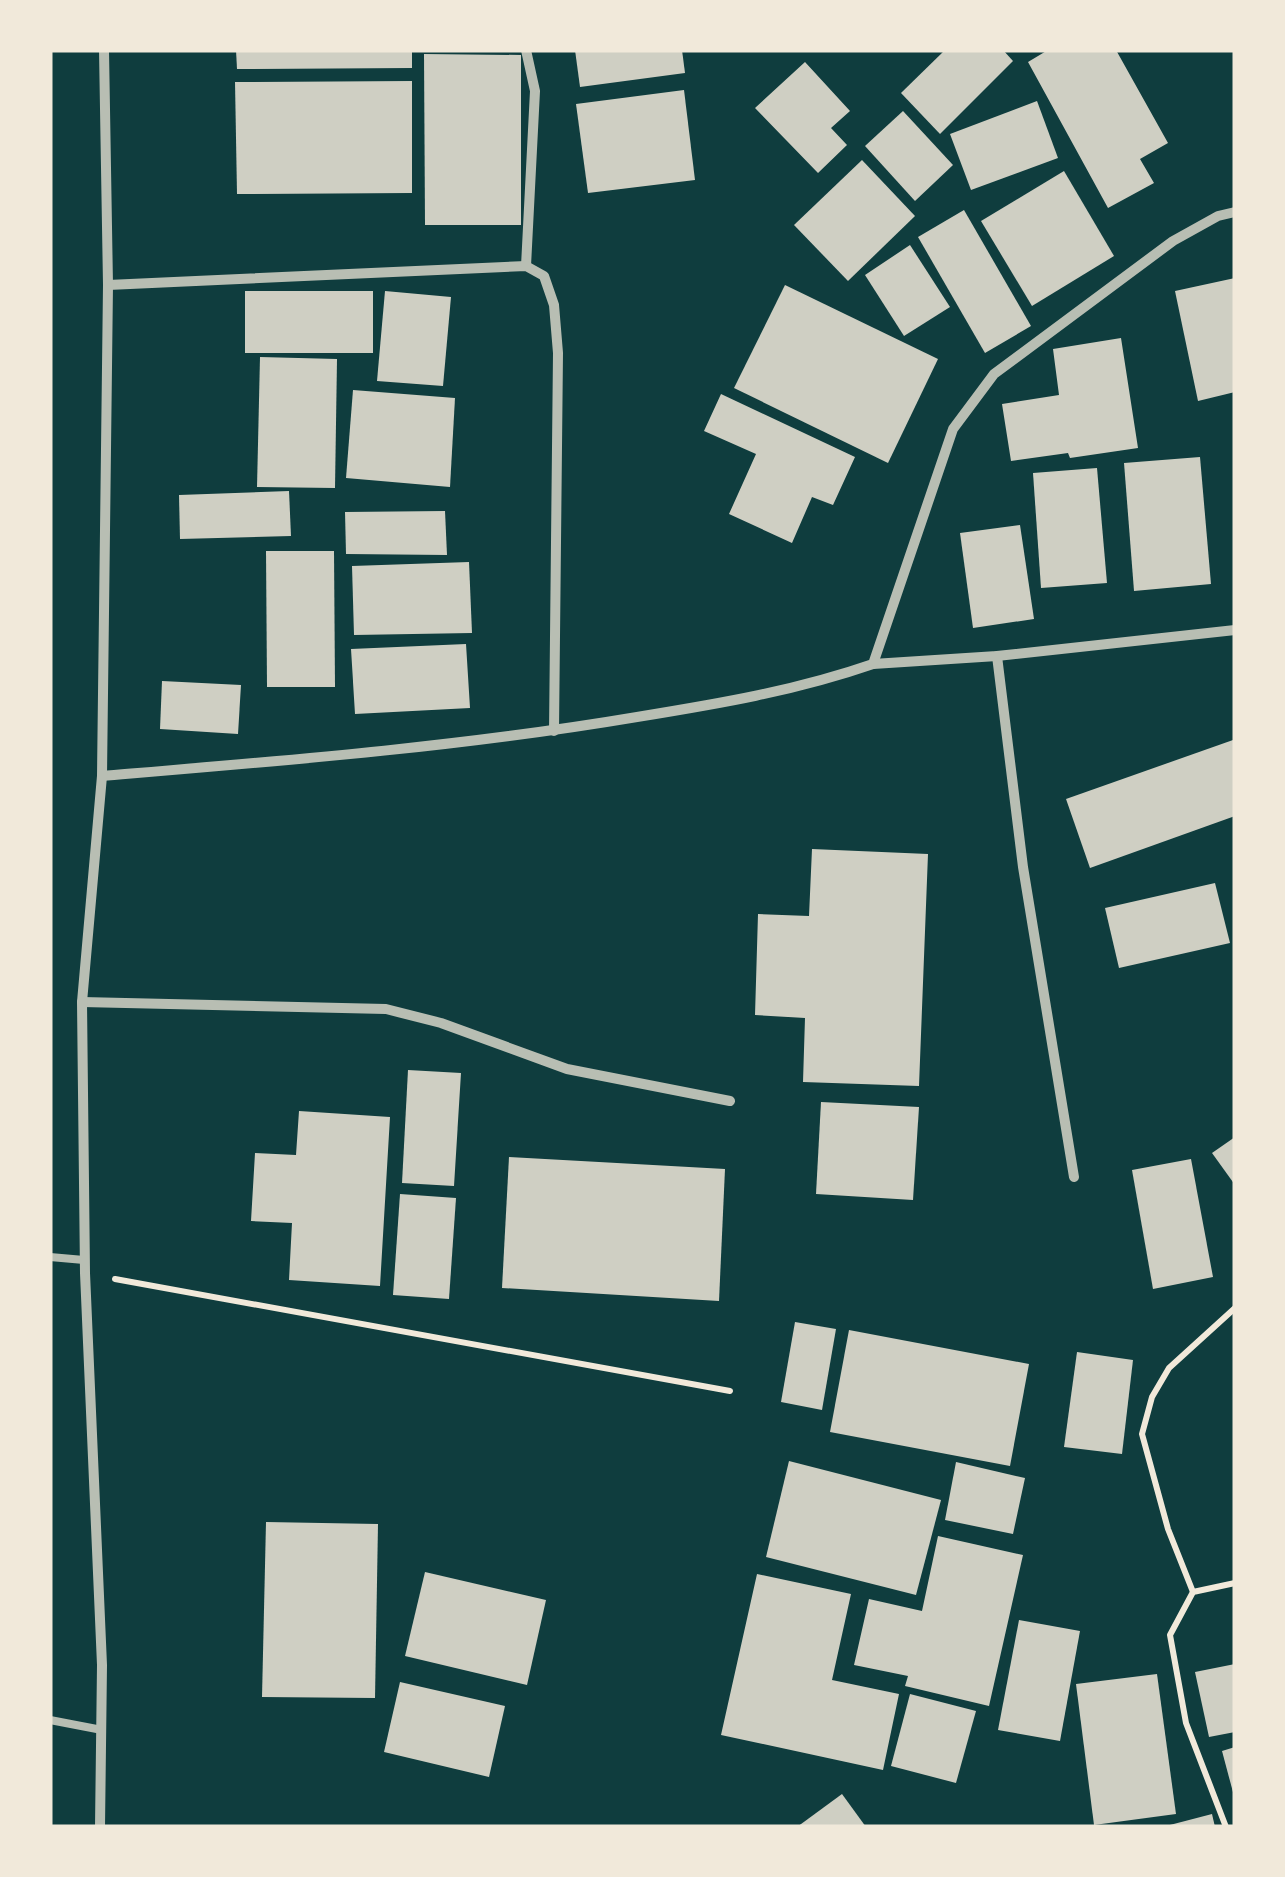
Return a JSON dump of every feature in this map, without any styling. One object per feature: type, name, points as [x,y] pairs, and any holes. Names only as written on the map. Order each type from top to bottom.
[{"type":"street","points":[[100,1827],[102,1730],[84,1274],[82,1002],[102,776],[108,286],[104,50]]},
{"type":"street","points":[[526,50],[535,91],[526,266]]},
{"type":"street","points":[[873,664],[953,429],[994,374],[1172,242],[1218,216],[1235,212]]},
{"type":"street","points":[[108,286],[526,266],[544,276],[550,290],[558,353],[554,731]]},
{"type":"street","points":[[102,776],[390,752],[554,731],[768,695],[873,664],[998,656],[1235,630]]},
{"type":"street","points":[[998,656],[1023,867],[1074,1177]]},
{"type":"street","points":[[82,1002],[386,1009],[441,1023],[567,1069],[730,1100]]},
{"type":"lane","points":[[50,1257],[84,1260]]},
{"type":"lane","points":[[50,1720],[102,1730]]},
{"type":"path","points":[[84,1274],[730,1391]]},
{"type":"path","points":[[1194,1592],[1168,1529],[1142,1434],[1152,1397],[1169,1368],[1235,1308]]},
{"type":"path","points":[[1226,1827],[1186,1723],[1170,1635],[1194,1592],[1235,1583]]},
{"type":"building","points":[[236,50],[412,50],[412,68],[237,69]]},
{"type":"building","points":[[575,50],[682,50],[685,73],[580,87]]},
{"type":"building","points":[[945,50],[1003,50],[1013,61],[940,134],[901,93]]},
{"type":"building","points":[[1048,50],[1116,50],[1168,143],[1140,159],[1154,183],[1108,208],[1028,62]]},
{"type":"building","points":[[424,54],[521,55],[521,225],[425,225]]},
{"type":"building","points":[[805,62],[850,111],[831,128],[847,145],[818,173],[755,108]]},
{"type":"building","points":[[412,81],[412,193],[237,194],[235,82]]},
{"type":"building","points":[[684,90],[695,180],[588,193],[576,104]]},
{"type":"building","points":[[1037,101],[1058,158],[971,190],[950,134]]},
{"type":"building","points":[[903,111],[953,165],[915,201],[865,146]]},
{"type":"building","points":[[862,160],[915,216],[848,281],[794,225]]},
{"type":"building","points":[[1064,171],[1114,256],[1032,306],[981,221]]},
{"type":"building","points":[[964,210],[1031,326],[985,353],[918,237]]},
{"type":"building","points":[[910,245],[950,307],[904,336],[865,275]]},
{"type":"building","points":[[1235,278],[1235,392],[1198,401],[1175,291]]},
{"type":"building","points":[[785,285],[938,359],[888,463],[734,388]]},
{"type":"building","points":[[245,291],[373,291],[373,353],[245,353]]},
{"type":"building","points":[[385,291],[451,297],[443,386],[377,381]]},
{"type":"building","points":[[1121,338],[1138,448],[1070,458],[1068,453],[1011,461],[1002,404],[1059,395],[1053,349]]},
{"type":"building","points":[[260,357],[337,359],[335,488],[257,487]]},
{"type":"building","points":[[353,390],[455,398],[450,487],[346,478]]},
{"type":"building","points":[[721,394],[855,457],[833,505],[812,497],[792,543],[729,514],[756,454],[704,431]]},
{"type":"building","points":[[1200,457],[1211,584],[1134,591],[1124,463]]},
{"type":"building","points":[[1097,468],[1107,583],[1041,588],[1033,473]]},
{"type":"building","points":[[289,491],[291,536],[180,539],[179,495]]},
{"type":"building","points":[[445,511],[447,555],[346,554],[345,512]]},
{"type":"building","points":[[1020,525],[1034,619],[973,628],[960,533]]},
{"type":"building","points":[[266,551],[334,551],[335,687],[267,687]]},
{"type":"building","points":[[469,562],[472,633],[354,635],[352,566]]},
{"type":"building","points":[[466,644],[470,708],[355,714],[351,649]]},
{"type":"building","points":[[162,681],[241,685],[238,734],[160,729]]},
{"type":"building","points":[[1233,740],[1235,816],[1090,868],[1066,799]]},
{"type":"building","points":[[812,849],[928,854],[919,1086],[803,1082],[805,1018],[755,1015],[758,914],[809,916]]},
{"type":"building","points":[[1215,883],[1230,943],[1119,968],[1105,908]]},
{"type":"building","points":[[408,1070],[461,1073],[454,1186],[402,1183]]},
{"type":"building","points":[[821,1102],[919,1107],[913,1200],[816,1194]]},
{"type":"building","points":[[299,1111],[390,1117],[380,1286],[289,1280],[292,1223],[251,1221],[255,1153],[296,1155]]},
{"type":"building","points":[[1235,1137],[1235,1185],[1212,1153]]},
{"type":"building","points":[[509,1157],[725,1169],[719,1301],[502,1288]]},
{"type":"building","points":[[1191,1159],[1213,1277],[1153,1289],[1132,1170]]},
{"type":"building","points":[[400,1194],[456,1198],[449,1299],[393,1295]]},
{"type":"building","points":[[795,1322],[836,1329],[822,1410],[781,1402]]},
{"type":"building","points":[[849,1330],[1029,1364],[1010,1466],[830,1432]]},
{"type":"building","points":[[1077,1352],[1133,1360],[1122,1454],[1064,1447]]},
{"type":"building","points":[[789,1461],[941,1500],[916,1595],[766,1557]]},
{"type":"building","points":[[956,1462],[1025,1478],[1013,1534],[945,1520]]},
{"type":"building","points":[[266,1522],[378,1524],[375,1698],[262,1697]]},
{"type":"building","points":[[938,1536],[1023,1555],[989,1706],[905,1686],[908,1676],[854,1665],[869,1599],[922,1611]]},
{"type":"building","points":[[425,1572],[546,1600],[527,1685],[405,1656]]},
{"type":"building","points":[[757,1574],[851,1594],[832,1680],[899,1694],[883,1770],[721,1735]]},
{"type":"building","points":[[1019,1620],[1080,1631],[1060,1741],[998,1730]]},
{"type":"building","points":[[1235,1664],[1235,1732],[1209,1737],[1195,1672]]},
{"type":"building","points":[[1157,1674],[1176,1814],[1094,1825],[1076,1684]]},
{"type":"building","points":[[400,1682],[505,1706],[489,1777],[384,1752]]},
{"type":"building","points":[[910,1694],[976,1711],[956,1783],[891,1766]]},
{"type":"building","points":[[1235,1747],[1235,1796],[1234,1796],[1222,1751]]},
{"type":"building","points":[[842,1794],[866,1827],[797,1827]]},
{"type":"building","points":[[1212,1814],[1215,1827],[1166,1827],[1166,1826]]}]
